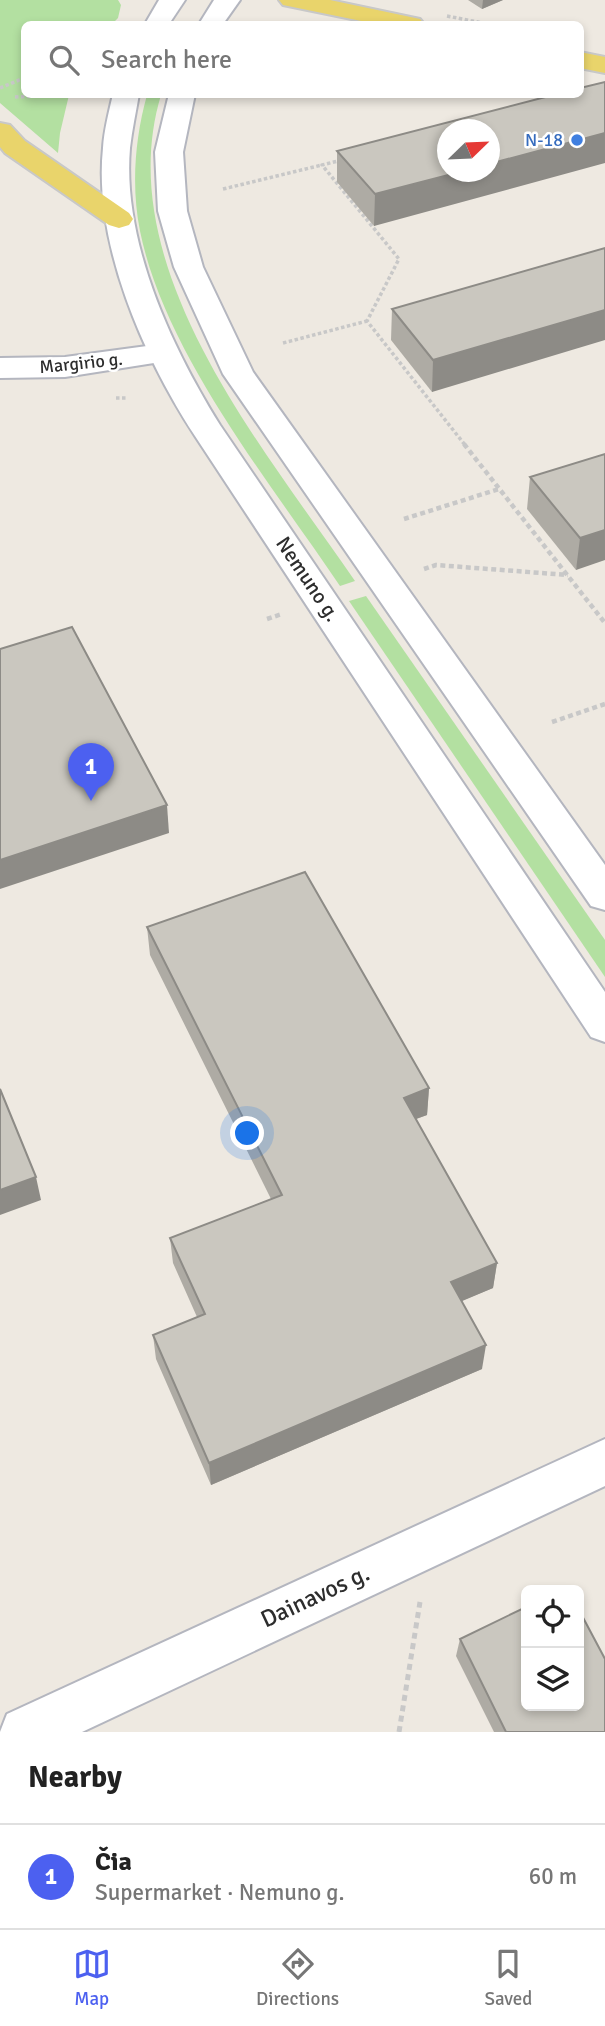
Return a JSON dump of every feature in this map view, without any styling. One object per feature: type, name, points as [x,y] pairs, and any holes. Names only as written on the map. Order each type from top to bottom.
[{"type":"main road","points":[[159,21],[172,0]]},
{"type":"main road","points":[[213,21],[227,0]]},
{"type":"main road","points":[[292,0],[396,21]]},
{"type":"main road","points":[[584,61],[605,65]]},
{"type":"main road","name":"Nemuno g.","points":[[125,98],[116,149],[119,219],[146,316],[162,353],[206,429],[605,1025]]},
{"type":"main road","points":[[181,98],[169,150],[174,223],[199,296],[238,374],[605,895]]},
{"type":"main road","points":[[0,131],[15,147],[119,219]]},
{"type":"main road","name":"Margirio g.","points":[[0,368],[65,367],[162,353]]},
{"type":"main road","name":"Dainavos g.","points":[[25,1732],[605,1462]]},
{"type":"path","points":[[0,88],[21,79]]},
{"type":"path","points":[[13,97],[21,97]]},
{"type":"path","points":[[223,189],[347,158]]},
{"type":"path","points":[[283,343],[367,321],[399,259],[322,165]]},
{"type":"path","points":[[367,321],[605,623]]},
{"type":"path","points":[[404,519],[499,489]]},
{"type":"path","points":[[436,565],[568,575]]},
{"type":"path","points":[[552,722],[605,704]]},
{"type":"path","points":[[399,1732],[429,1543]]},
{"type":"green space","points":[[0,0],[118,0],[121,5],[115,21],[21,21],[21,98],[68,98],[58,153],[0,103]]},
{"type":"green space","points":[[146,98],[161,98],[151,160],[157,225],[176,289],[204,353],[279,473],[355,581],[340,586],[223,416],[172,324],[153,277],[137,214],[136,162]]},
{"type":"green space","points":[[366,596],[605,940],[605,977],[349,601]]},
{"type":"building","points":[[605,82],[605,133],[500,161],[500,119],[461,119],[542,98],[584,98],[584,87]]},
{"type":"building","points":[[437,125],[437,178],[375,194],[337,151]]},
{"type":"building","points":[[605,248],[605,310],[433,360],[392,309]]},
{"type":"building","points":[[605,454],[605,530],[580,538],[530,477]]},
{"type":"building","points":[[72,627],[167,805],[0,860],[0,649]]},
{"type":"building","points":[[305,872],[429,1088],[404,1098],[497,1263],[451,1282],[486,1345],[209,1463],[153,1335],[205,1314],[170,1238],[282,1195],[147,927]]},
{"type":"building","points":[[0,1089],[36,1177],[0,1190]]},
{"type":"building","points":[[521,1609],[521,1711],[584,1711],[584,1619],[605,1659],[605,1732],[506,1732],[460,1639]]},
{"type":"place","name":"N-18","points":[[577,140]]},
{"type":"place","name":"Čia","points":[[91,801]]}]
